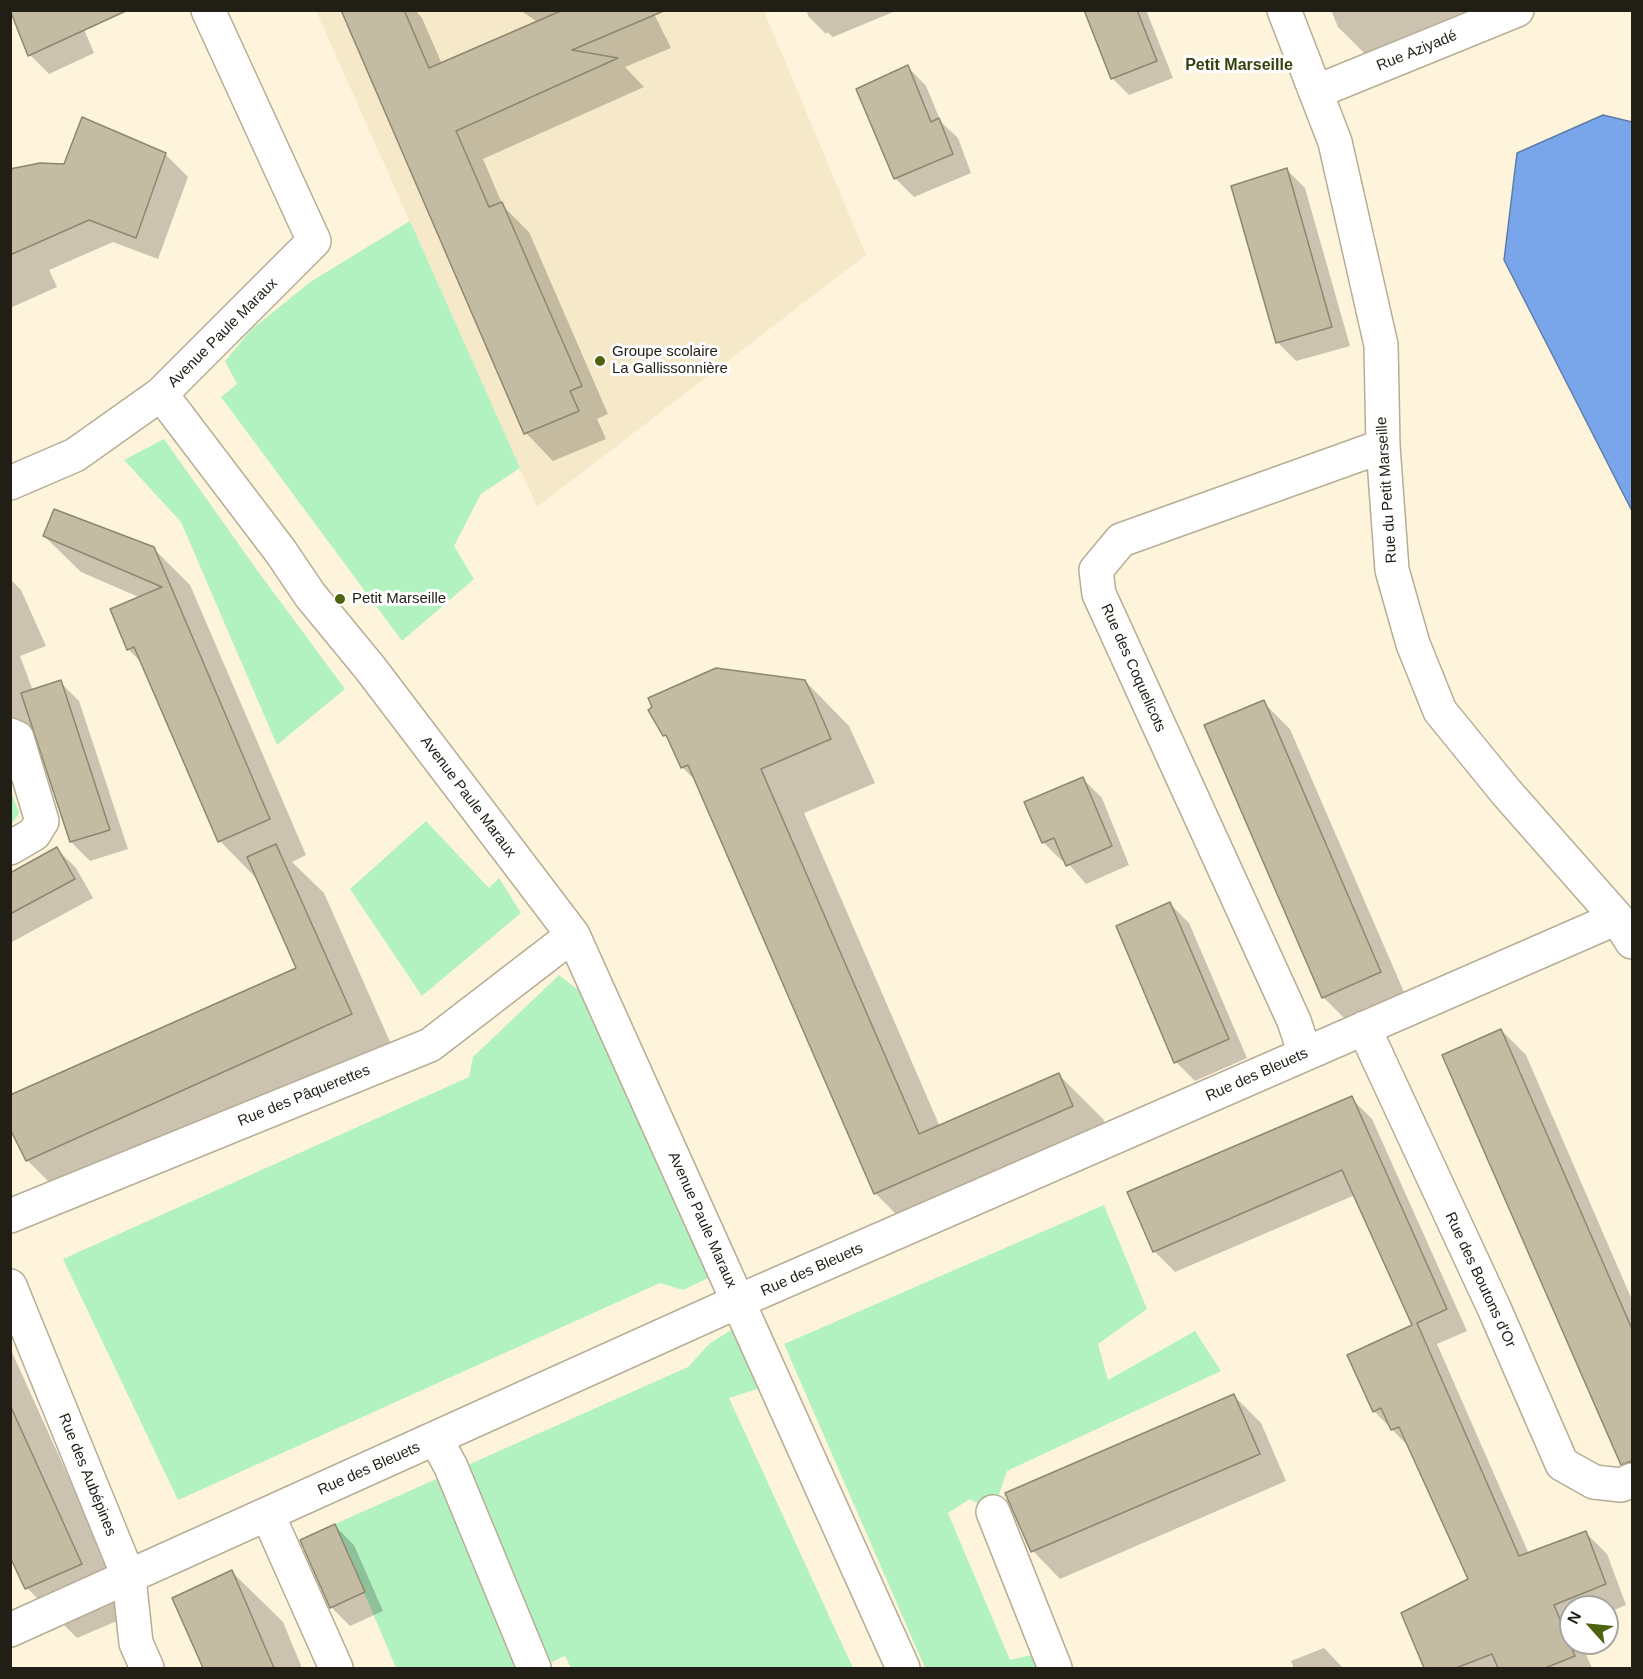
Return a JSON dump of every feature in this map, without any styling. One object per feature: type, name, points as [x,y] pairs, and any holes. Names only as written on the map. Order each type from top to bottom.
[{"type":"street","name":"Avenue Paule Maraux","points":[[208,10],[314,241],[161,394],[281,552],[310,595],[370,668],[573,935],[903,1668]]},
{"type":"street","name":"Rue du Petit Marseille","points":[[1284,10],[1335,142],[1381,345],[1383,446],[1392,570],[1413,644],[1440,711],[1624,930]]},
{"type":"street","name":"Rue Aziyadé","points":[[1317,91],[1517,10]]},
{"type":"street","points":[[10,483],[75,456],[161,394]]},
{"type":"street","name":"Rue des Coquelicots","points":[[1305,1054],[1289,1011],[1099,594],[1096,570],[1121,540],[1383,446]]},
{"type":"street","points":[[10,735],[17,738],[42,821],[34,834],[10,848]]},
{"type":"street","name":"Rue des Bleuets","points":[[10,1630],[739,1301],[1364,1028],[1624,930]]},
{"type":"street","name":"Rue des Pâquerettes","points":[[10,1215],[430,1045],[573,935]]},
{"type":"street","name":"Rue des Boutons d'Or","points":[[1364,1028],[1494,1308],[1562,1464],[1594,1482],[1621,1485],[1632,1480]]},
{"type":"street","name":"Rue des Aubépines","points":[[10,1286],[129,1578],[136,1643],[147,1668]]},
{"type":"street","points":[[436,1439],[451,1467],[534,1668]]},
{"type":"street","points":[[993,1512],[1055,1668]]},
{"type":"street","points":[[268,1515],[336,1668]]},
{"type":"shaded area","name":"Groupe scolaire La Gallissonnière","points":[[316,11],[764,11],[866,255],[537,507]]},
{"type":"green space","points":[[410,221],[520,468],[481,494],[454,546],[474,579],[402,641],[221,397],[237,384],[225,361],[251,330],[310,282]]},
{"type":"green space","points":[[164,439],[345,689],[277,745],[181,522],[124,460]]},
{"type":"green space","points":[[10,789],[19,813],[11,825],[10,825]]},
{"type":"green space","points":[[426,821],[489,888],[499,878],[521,913],[422,996],[350,889]]},
{"type":"green space","points":[[559,975],[609,1014],[725,1270],[683,1290],[660,1283],[178,1500],[63,1259],[469,1077],[473,1057]]},
{"type":"green space","points":[[1104,1205],[1147,1309],[1098,1344],[1108,1380],[1195,1331],[1221,1371],[1007,1471],[993,1512],[970,1499],[948,1513],[1010,1660],[1048,1651],[1038,1668],[925,1668],[784,1344]]},
{"type":"green space","points":[[747,1320],[776,1383],[729,1398],[853,1668],[571,1668],[565,1656],[539,1668],[396,1668],[335,1524],[688,1367],[709,1344]]},
{"type":"water","points":[[1603,115],[1632,122],[1632,511],[1504,260],[1517,153]]},
{"type":"building","points":[[10,10],[128,10],[28,56]]},
{"type":"building","points":[[341,10],[404,10],[429,68],[563,10],[666,10],[572,50],[618,58],[456,131],[489,207],[502,202],[582,386],[570,391],[579,411],[524,434]]},
{"type":"building","points":[[1084,10],[1137,10],[1157,61],[1111,79]]},
{"type":"building","points":[[908,65],[931,122],[939,118],[953,154],[894,179],[856,89]]},
{"type":"building","points":[[82,117],[166,153],[136,238],[89,220],[10,255],[10,169],[40,163],[64,164]]},
{"type":"building","points":[[1287,168],[1332,327],[1276,343],[1231,186]]},
{"type":"building","points":[[54,509],[154,547],[270,819],[218,842],[134,647],[127,650],[110,609],[162,587],[43,536]]},
{"type":"building","points":[[716,668],[805,680],[814,699],[831,739],[761,769],[919,1134],[1059,1073],[1073,1106],[874,1194],[688,765],[681,768],[666,735],[663,736],[648,710],[652,707],[648,698]]},
{"type":"building","points":[[61,680],[110,830],[70,842],[21,693]]},
{"type":"building","points":[[1264,700],[1381,972],[1322,998],[1204,725]]},
{"type":"building","points":[[1083,777],[1112,846],[1066,866],[1054,838],[1042,843],[1024,802]]},
{"type":"building","points":[[276,844],[352,1014],[26,1161],[10,1129],[10,1095],[296,968],[247,857]]},
{"type":"building","points":[[57,847],[75,879],[10,914],[10,873]]},
{"type":"building","points":[[1170,902],[1229,1039],[1174,1063],[1116,926]]},
{"type":"building","points":[[1501,1029],[1632,1329],[1632,1461],[1621,1465],[1442,1055]]},
{"type":"building","points":[[1352,1096],[1447,1309],[1417,1323],[1519,1556],[1586,1531],[1606,1584],[1579,1595],[1559,1595],[1559,1603],[1554,1605],[1559,1617],[1559,1655],[1575,1656],[1545,1668],[1498,1668],[1492,1654],[1456,1668],[1424,1668],[1401,1613],[1468,1579],[1399,1427],[1391,1430],[1381,1408],[1373,1412],[1347,1355],[1412,1325],[1342,1170],[1153,1252],[1127,1192]]},
{"type":"building","points":[[1234,1394],[1260,1454],[1031,1552],[1005,1493]]},
{"type":"building","points":[[10,1405],[82,1564],[25,1589],[10,1557]]},
{"type":"building","points":[[335,1524],[365,1592],[330,1608],[300,1540]]},
{"type":"building","points":[[232,1570],[274,1668],[203,1668],[172,1598]]},
{"type":"place","name":"Groupe scolaire La Gallissonnière","points":[[600,361]]},
{"type":"place","name":"Petit Marseille","points":[[340,599]]},
{"type":"district","name":"Petit Marseille","points":[[1239,66]]}]
